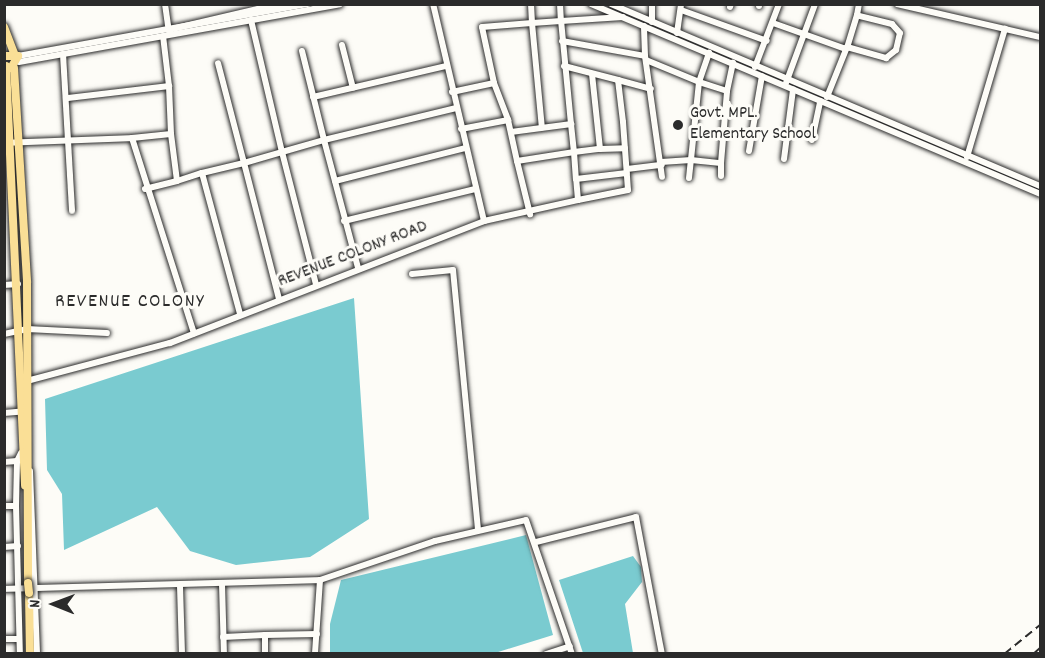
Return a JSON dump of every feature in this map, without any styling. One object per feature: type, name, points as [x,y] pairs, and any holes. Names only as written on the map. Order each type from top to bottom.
[{"type":"main road","points":[[4,27],[10,59],[20,383],[29,461],[25,488]]},
{"type":"main road","points":[[10,59],[8,104],[27,329],[28,380],[19,457],[25,488],[31,587],[30,654]]},
{"type":"street","points":[[165,4],[171,134],[177,181]]},
{"type":"street","points":[[10,59],[63,54],[168,32],[279,4]]},
{"type":"street","points":[[266,8],[308,4]]},
{"type":"street","points":[[10,59],[340,4]]},
{"type":"street","points":[[433,4],[484,221]]},
{"type":"street","points":[[531,4],[542,128]]},
{"type":"street","points":[[560,4],[578,200]]},
{"type":"street","points":[[591,4],[612,6],[652,22],[755,67],[786,83],[793,90],[1041,194]]},
{"type":"street","points":[[652,4],[652,22]]},
{"type":"street","points":[[755,67],[767,41],[779,4]]},
{"type":"street","points":[[786,83],[805,37],[815,4]]},
{"type":"street","points":[[828,97],[847,48],[860,4]]},
{"type":"street","points":[[897,4],[914,6],[1041,37]]},
{"type":"street","points":[[612,6],[624,17],[762,76],[828,97],[1041,186]]},
{"type":"street","points":[[677,33],[681,7],[767,41]]},
{"type":"street","points":[[773,23],[805,37],[886,58],[896,50],[897,27],[857,15]]},
{"type":"street","points":[[530,214],[508,120],[494,83],[482,27],[624,17]]},
{"type":"street","points":[[251,20],[316,284]]},
{"type":"street","points":[[644,26],[646,58],[662,177]]},
{"type":"street","points":[[967,157],[1005,29]]},
{"type":"street","points":[[562,41],[646,58],[727,92]]},
{"type":"street","points":[[342,45],[353,88]]},
{"type":"street","points":[[302,51],[344,221],[358,268]]},
{"type":"street","points":[[689,178],[699,82],[709,53]]},
{"type":"street","points":[[63,54],[68,98],[72,211]]},
{"type":"street","points":[[218,63],[279,299]]},
{"type":"street","points":[[722,176],[727,92],[733,63]]},
{"type":"street","points":[[314,97],[446,66]]},
{"type":"street","points":[[564,66],[651,89]]},
{"type":"street","points":[[592,74],[600,150]]},
{"type":"street","points":[[749,151],[762,76]]},
{"type":"street","points":[[618,80],[627,171]]},
{"type":"street","points":[[452,92],[494,83]]},
{"type":"street","points":[[68,98],[169,86]]},
{"type":"street","points":[[784,159],[793,90]]},
{"type":"street","points":[[812,140],[820,101]]},
{"type":"street","points":[[146,189],[324,140],[456,108]]},
{"type":"street","points":[[461,129],[508,120]]},
{"type":"street","points":[[511,132],[571,124]]},
{"type":"street","points":[[12,142],[132,138],[171,134]]},
{"type":"street","points":[[132,138],[146,189],[194,333]]},
{"type":"street","points":[[335,182],[465,148]]},
{"type":"street","points":[[517,161],[574,152],[625,148]]},
{"type":"street","points":[[576,179],[691,160],[721,163]]},
{"type":"street","name":"REVENUE COLONY ROAD","points":[[20,383],[194,333],[484,221],[530,214],[578,200],[628,190],[627,171]]},
{"type":"street","points":[[202,173],[240,314]]},
{"type":"street","points":[[344,221],[475,189]]},
{"type":"street","points":[[4,234],[16,228]]},
{"type":"street","points":[[412,274],[453,270],[478,530]]},
{"type":"street","points":[[4,285],[18,284]]},
{"type":"street","points":[[4,334],[27,329],[107,333]]},
{"type":"street","points":[[4,413],[24,411]]},
{"type":"street","points":[[4,462],[19,457],[16,506],[20,654]]},
{"type":"street","points":[[29,461],[31,587],[37,654]]},
{"type":"street","points":[[4,506],[16,506]]},
{"type":"street","points":[[536,542],[636,517],[662,654]]},
{"type":"street","points":[[4,589],[180,586],[320,580],[478,530],[526,520],[536,542],[572,654]]},
{"type":"street","points":[[4,547],[18,546]]},
{"type":"street","points":[[315,654],[320,580]]},
{"type":"street","points":[[222,584],[224,654]]},
{"type":"street","points":[[180,586],[182,654]]},
{"type":"street","points":[[223,637],[317,634]]},
{"type":"street","points":[[265,635],[265,654]]},
{"type":"street","points":[[4,639],[19,639]]},
{"type":"street","points":[[546,654],[570,646]]},
{"type":"water","points":[[354,298],[369,519],[310,557],[236,565],[190,551],[157,507],[64,550],[62,494],[47,470],[45,399]]},
{"type":"water","points":[[526,535],[553,635],[495,653],[330,653],[330,624],[341,580]]},
{"type":"water","points":[[633,556],[641,567],[642,582],[625,604],[633,653],[583,653],[559,580]]},
{"type":"railway","points":[[1004,654],[1040,625]]},
{"type":"railway","points":[[1033,654],[1040,648]]},
{"type":"place","name":"Govt. MPL. Elementary School","points":[[678,125]]},
{"type":"district","name":"REVENUE COLONY","points":[[130,302]]}]
